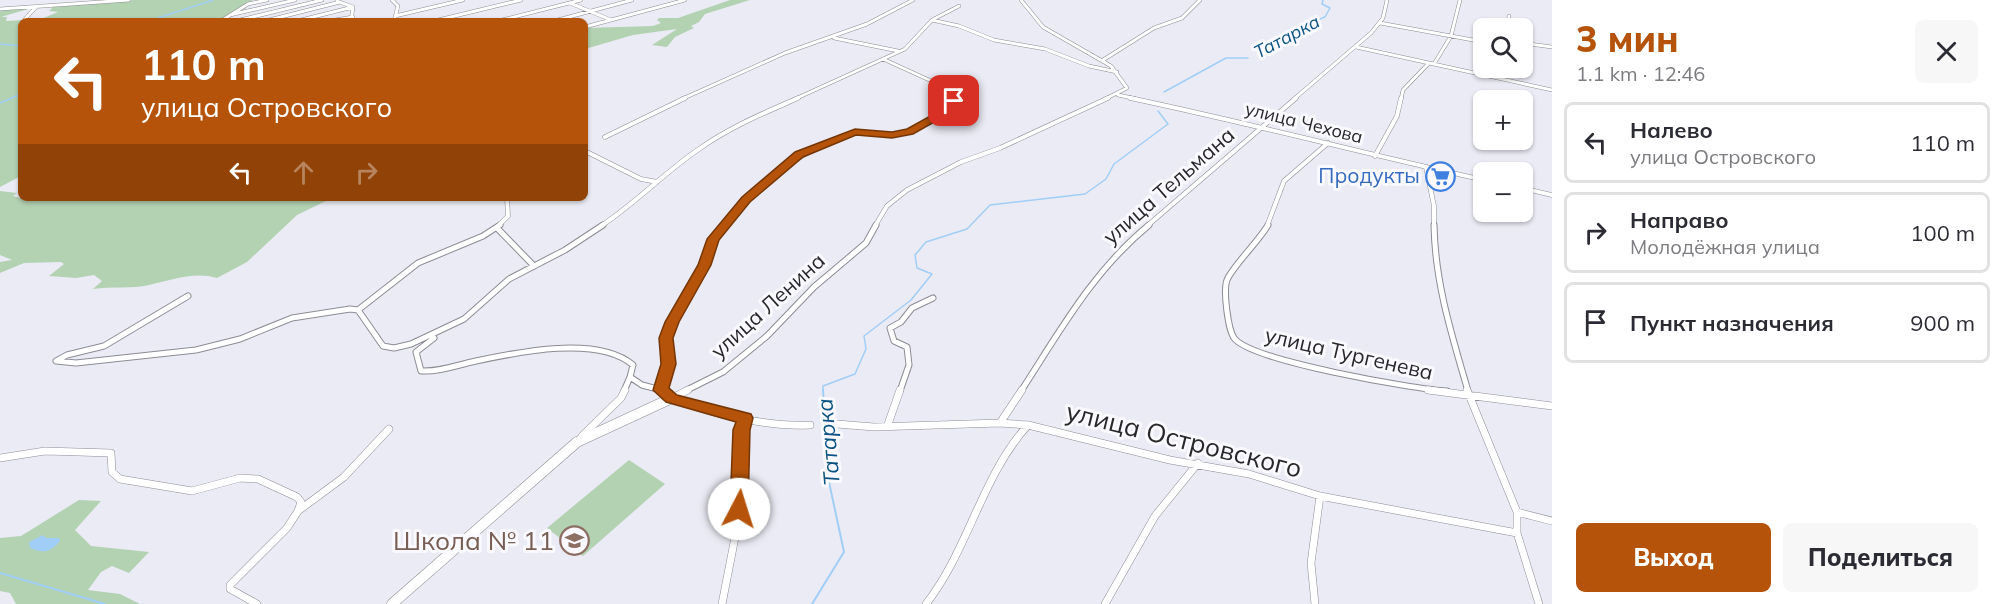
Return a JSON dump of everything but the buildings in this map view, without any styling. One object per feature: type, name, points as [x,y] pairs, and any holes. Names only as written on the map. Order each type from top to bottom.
[{"type":"street","points":[[29,0],[30,6]]},
{"type":"street","points":[[0,9],[83,1],[129,0]]},
{"type":"street","points":[[226,18],[248,4],[267,0]]},
{"type":"street","points":[[230,15],[295,0]]},
{"type":"street","points":[[248,18],[322,0]]},
{"type":"street","points":[[335,0],[352,7]]},
{"type":"street","points":[[395,16],[398,6],[394,1],[400,0]]},
{"type":"street","points":[[395,16],[462,0]]},
{"type":"street","points":[[452,18],[520,0]]},
{"type":"street","points":[[510,18],[581,0]]},
{"type":"street","points":[[565,18],[632,0]]},
{"type":"street","points":[[588,26],[685,0]]},
{"type":"street","points":[[605,137],[698,91],[787,52],[834,38],[913,0]]},
{"type":"street","points":[[1022,0],[1043,27],[1103,60],[1117,72],[1127,88],[1118,95]]},
{"type":"street","points":[[1103,60],[1155,28],[1182,18],[1197,6],[1200,0]]},
{"type":"street","points":[[1386,0],[1380,23],[1473,40]]},
{"type":"street","points":[[1434,64],[1451,36],[1460,0]]},
{"type":"street","points":[[277,18],[340,2]]},
{"type":"street","points":[[570,3],[613,20]]},
{"type":"street","points":[[25,18],[37,6]]},
{"type":"street","points":[[577,442],[621,398],[633,365],[624,356],[591,349],[513,356],[421,371],[416,352],[472,313],[509,279],[565,250],[630,207],[708,141],[733,127],[899,51],[908,46],[933,17],[959,6]]},
{"type":"street","points":[[352,7],[352,18]]},
{"type":"street","points":[[309,18],[352,7]]},
{"type":"street","points":[[932,20],[959,26],[994,40],[1038,47],[1089,66],[1117,72]]},
{"type":"street","name":"улица Тельмана","points":[[1000,423],[1040,365],[1070,310],[1112,258],[1158,214],[1182,199],[1197,182],[1356,47],[1380,23]]},
{"type":"street","points":[[834,38],[899,51]]},
{"type":"street","points":[[1533,44],[1552,47]]},
{"type":"street","points":[[1356,47],[1473,72]]},
{"type":"street","points":[[661,390],[668,364],[666,338],[672,322],[704,265],[713,239],[746,200],[799,155],[855,132],[892,135],[909,132],[951,107],[954,101],[949,89],[883,59]]},
{"type":"street","points":[[1375,156],[1397,116],[1403,90],[1429,63]]},
{"type":"street","points":[[1499,78],[1552,90]]},
{"type":"street","name":"улица Чехова","points":[[1118,95],[1264,126],[1375,156],[1473,178]]},
{"type":"street","name":"улица Ленина","points":[[392,604],[577,442],[723,372],[767,336],[814,287],[866,243],[887,206],[907,190],[961,162],[1000,148],[1118,95]]},
{"type":"street","name":"улица Тургенева","points":[[1328,143],[1284,182],[1271,220],[1261,237],[1227,280],[1224,292],[1231,333],[1239,344],[1296,363],[1407,388],[1468,393],[1552,406]]},
{"type":"street","points":[[588,152],[641,179],[657,182]]},
{"type":"street","points":[[1425,167],[1434,206],[1435,259],[1442,300],[1468,393],[1517,513],[1517,533],[1539,604]]},
{"type":"street","points":[[1533,191],[1552,195]]},
{"type":"street","points":[[188,296],[104,346],[67,355],[56,361],[76,363],[196,350],[240,339],[292,318],[335,310],[358,310],[384,294],[412,266],[498,229],[508,216],[507,201]]},
{"type":"street","points":[[498,229],[534,266]]},
{"type":"street","points":[[887,427],[909,366],[907,347],[894,341],[890,328],[901,322],[912,308],[933,298]]},
{"type":"street","points":[[358,310],[379,343],[388,348],[411,344],[446,329]]},
{"type":"street","points":[[630,376],[642,385],[661,390],[672,398],[707,410],[798,427],[810,424]]},
{"type":"street","points":[[722,604],[731,575],[737,531],[742,488],[742,430],[745,418]]},
{"type":"street","name":"улица Островского","points":[[837,424],[887,427],[1000,423],[1028,425],[1170,460],[1198,463],[1249,474],[1320,496],[1517,533]]},
{"type":"street","points":[[926,604],[936,593],[966,536],[1001,459],[1028,425]]},
{"type":"street","points":[[298,511],[344,477],[388,429]]},
{"type":"street","points":[[0,458],[45,451],[111,453],[112,472],[120,479],[192,490],[240,478],[258,479],[297,497],[301,502],[287,528],[230,585],[230,590],[257,604]]},
{"type":"street","points":[[1105,604],[1155,516],[1198,463]]},
{"type":"street","points":[[1315,604],[1311,563],[1320,496]]},
{"type":"street","points":[[1517,513],[1552,521]]},
{"type":"green space","points":[[134,0],[253,0],[244,5],[246,8],[226,18],[43,18],[58,12],[49,11],[54,6]]},
{"type":"green space","points":[[730,0],[750,0],[705,14],[699,22],[691,26],[694,28],[675,37],[667,47],[652,45],[677,29],[633,35],[588,48],[588,28],[653,26],[661,23],[657,20],[659,18],[678,18]]},
{"type":"green space","points":[[35,7],[1,17],[7,17],[6,21],[18,20],[18,178],[0,187],[0,9]]},
{"type":"green space","points":[[0,191],[17,193],[13,196],[18,197],[18,201],[326,201],[297,215],[247,262],[217,278],[200,275],[142,286],[93,289],[102,281],[94,275],[76,278],[49,276],[64,264],[61,262],[24,263],[0,273],[0,262],[12,260],[0,255]]},
{"type":"green space","points":[[629,460],[665,484],[583,556],[547,528]]},
{"type":"green space","points":[[79,500],[101,501],[75,530],[91,546],[149,552],[129,573],[112,566],[101,572],[88,590],[120,594],[140,604],[16,604],[10,593],[0,591],[0,538],[21,536]]},
{"type":"water","points":[[43,535],[46,538],[59,538],[60,541],[46,551],[30,548],[29,542]]},
{"type":"waterway","points":[[158,18],[213,0]]},
{"type":"waterway","name":"Татарка","points":[[1260,51],[1266,45],[1313,26],[1312,22],[1325,17],[1330,8],[1322,4],[1323,0]]},
{"type":"waterway","points":[[0,44],[18,46]]},
{"type":"waterway","name":"Татарка","points":[[1164,92],[1226,58],[1248,58]]},
{"type":"waterway","points":[[0,103],[18,95]]},
{"type":"waterway","name":"Татарка","points":[[823,390],[823,386],[855,374],[866,349],[864,336],[911,300],[932,274],[917,268],[915,255],[926,242],[967,229],[990,205],[1085,194],[1106,179],[1114,164],[1168,124],[1158,111]]},
{"type":"waterway","name":"Татарка","points":[[812,604],[844,552],[829,482],[823,390]]},
{"type":"waterway","points":[[0,573],[105,604]]},
{"type":"place","name":"Продукты","points":[[1441,176]]},
{"type":"place","name":"Школа № 11","points":[[575,541]]},
{"type":"route","points":[[739,509],[742,488],[742,430],[745,418],[707,410],[672,398],[661,390],[668,364],[666,338],[672,322],[704,265],[713,239],[746,200],[799,155],[849,133],[892,135],[909,132],[949,110],[954,101]]}]
